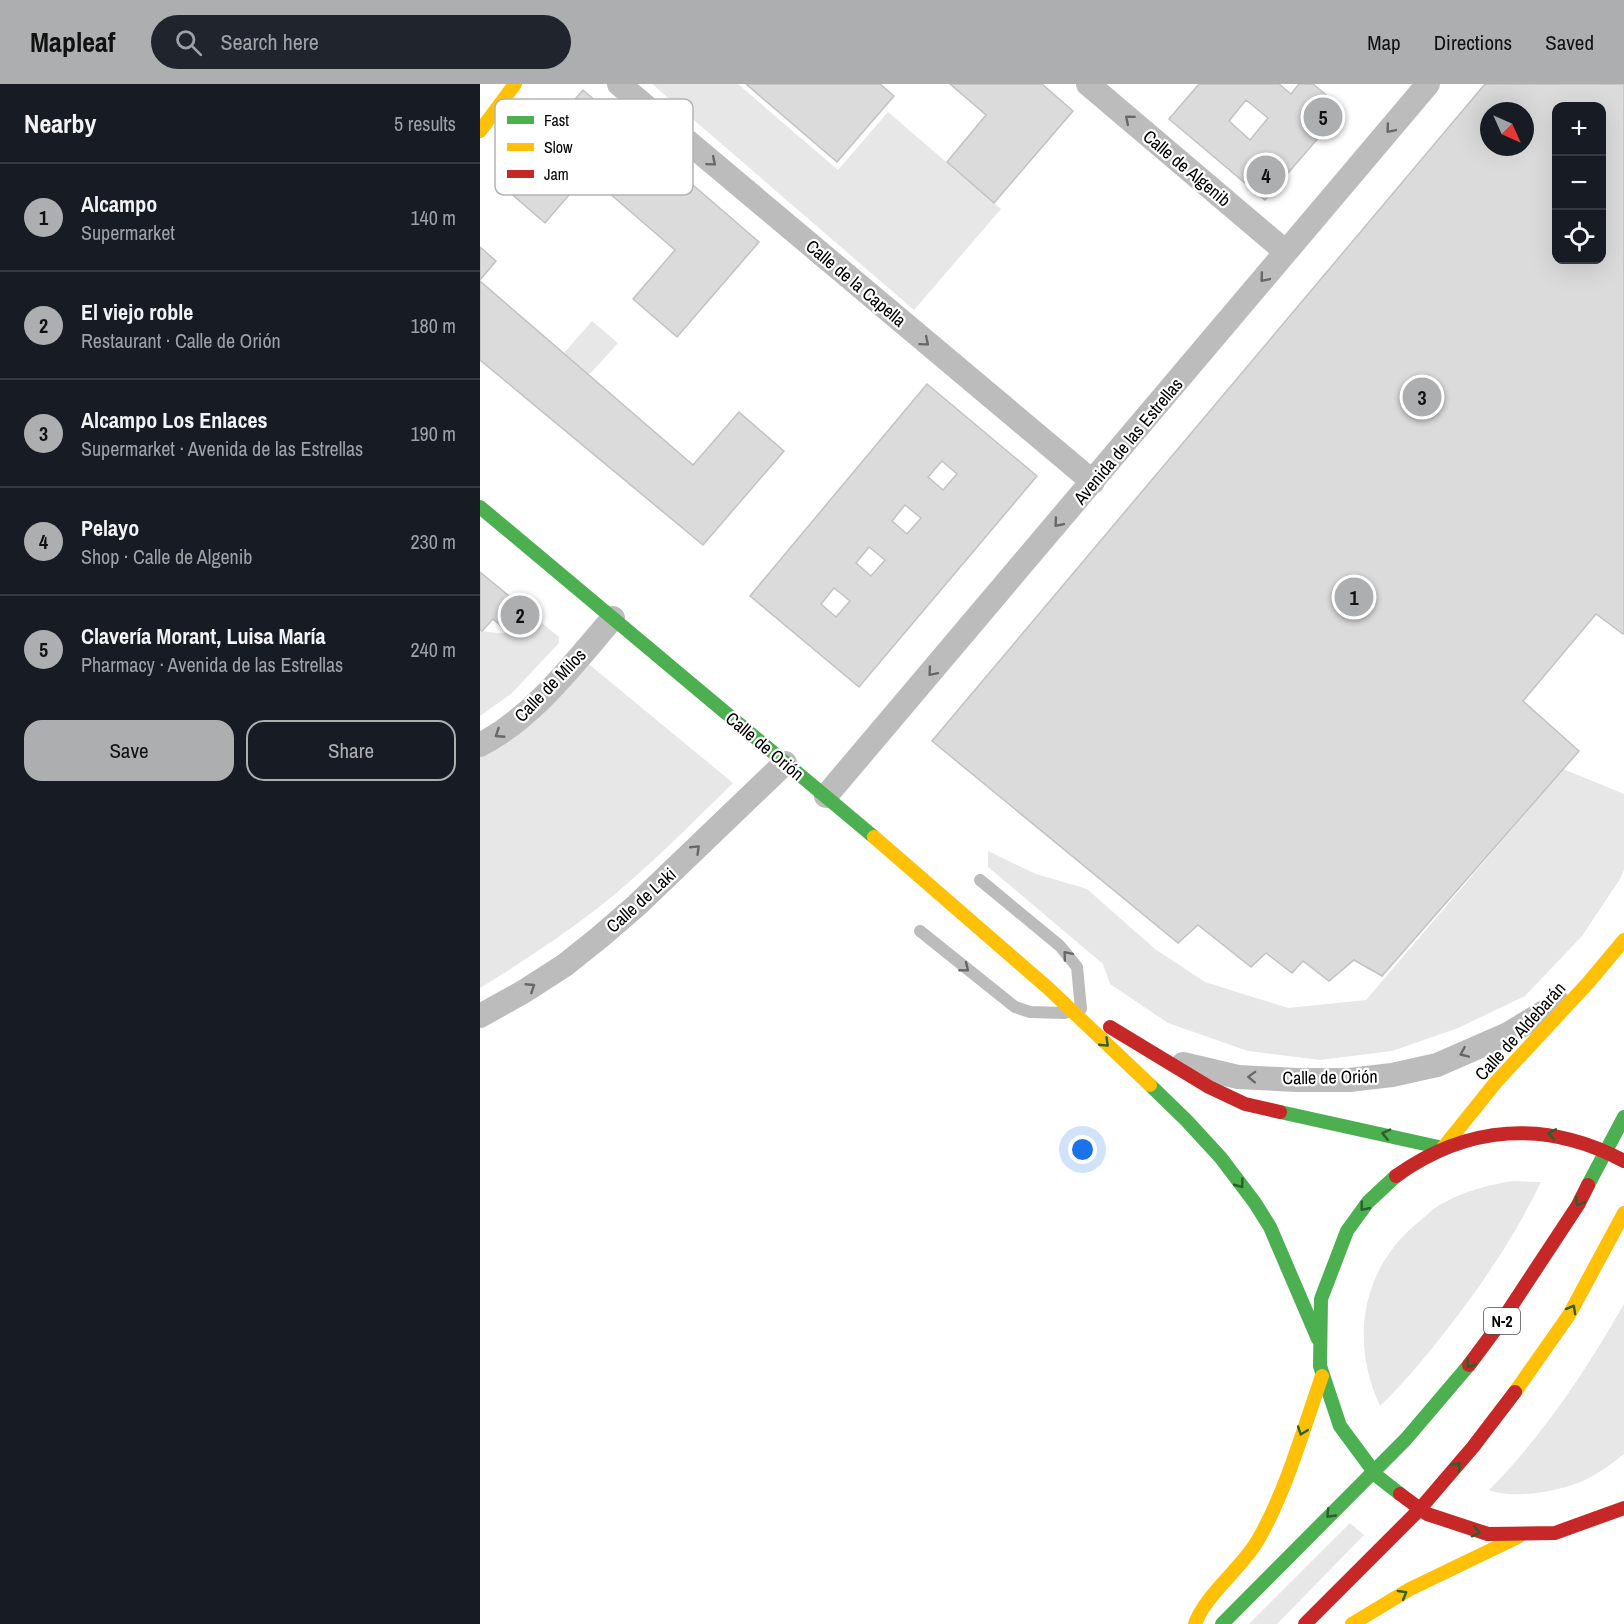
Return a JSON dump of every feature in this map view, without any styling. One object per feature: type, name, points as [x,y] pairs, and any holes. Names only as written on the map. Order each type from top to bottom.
[{"type":"main road","points":[[504,99],[515,84]]},
{"type":"main road","points":[[480,131],[495,111]]},
{"type":"main road","name":"Calle de Orión","points":[[480,507],[826,796],[1048,988],[1078,1011],[1209,1087],[1245,1104],[1443,1148]]},
{"type":"main road","name":"Calle de Aldebarán","points":[[1443,1148],[1496,1082],[1588,983],[1624,940]]},
{"type":"main road","name":"Calle de Orión","points":[[1078,1011],[1221,1158],[1255,1203],[1278,1244],[1318,1339]]},
{"type":"main road","name":"N-2","points":[[1222,1624],[1406,1439],[1464,1372],[1501,1322],[1572,1215],[1624,1118]]},
{"type":"main road","points":[[1600,1533],[1564,1533],[1518,1538],[1484,1534],[1450,1525],[1419,1510],[1394,1493],[1372,1473],[1350,1444],[1333,1412],[1322,1376],[1318,1339],[1319,1315],[1330,1267],[1351,1224],[1365,1204],[1382,1187],[1421,1158],[1476,1137],[1509,1132],[1532,1132],[1576,1139],[1608,1151],[1624,1161]]},
{"type":"main road","points":[[1305,1624],[1419,1510],[1473,1447],[1526,1378],[1569,1315],[1624,1213]]},
{"type":"main road","points":[[1194,1624],[1199,1612],[1237,1569],[1263,1531],[1281,1492],[1322,1376]]},
{"type":"main road","points":[[1564,1533],[1601,1521],[1624,1508]]},
{"type":"main road","points":[[1352,1624],[1417,1586],[1518,1538]]},
{"type":"street","name":"Calle de la Capella","points":[[619,84],[637,99]]},
{"type":"street","name":"Calle de Algenib","points":[[1088,84],[1286,252]]},
{"type":"street","name":"Avenida de las Estrellas","points":[[826,796],[1428,84]]},
{"type":"street","name":"Calle de la Capella","points":[[693,146],[1093,482]]},
{"type":"street","name":"Calle de Milos","points":[[480,745],[499,735],[549,691],[613,618]]},
{"type":"street","name":"Calle de Laki","points":[[480,1016],[565,965],[600,937],[637,905],[785,763]]},
{"type":"street","name":"Calle de Orión","points":[[1160,1059],[1238,1077],[1349,1080],[1392,1075],[1437,1065],[1508,1034],[1588,983]]},
{"type":"lane","points":[[920,932],[1015,1007],[1030,1012],[1078,1011],[1077,967],[1060,946],[980,880]]},
{"type":"shaded area","points":[[652,84],[738,84],[838,170],[888,112],[1001,209],[914,310],[693,119],[693,99],[669,99]]},
{"type":"shaded area","points":[[592,321],[618,343],[589,375],[564,353]]},
{"type":"shaded area","points":[[532,615],[559,637],[559,643],[511,694],[480,716],[480,631],[509,633],[519,628]]},
{"type":"shaded area","points":[[585,661],[733,783],[650,863],[598,908],[540,950],[480,988],[480,752]]},
{"type":"shaded area","points":[[1563,769],[1624,794],[1624,870],[1620,879],[1582,936],[1525,996],[1458,1028],[1392,1051],[1320,1060],[1248,1051],[1168,1023],[1110,984],[1103,964],[988,867],[988,851],[1036,874],[1087,889],[1155,949],[1205,982],[1288,1008],[1366,1000]]},
{"type":"shaded area","points":[[1513,1181],[1541,1182],[1508,1243],[1469,1300],[1419,1364],[1380,1406],[1370,1381],[1365,1355],[1364,1330],[1367,1305],[1374,1281],[1385,1259],[1401,1238],[1440,1205],[1477,1189]]},
{"type":"shaded area","points":[[1624,1304],[1624,1454],[1590,1477],[1563,1488],[1524,1494],[1499,1493],[1489,1490],[1528,1447],[1562,1402]]},
{"type":"shaded area","points":[[1350,1523],[1364,1535],[1277,1624],[1249,1624]]},
{"type":"building","points":[[746,84],[880,84],[894,96],[837,162]]},
{"type":"building","points":[[950,84],[1042,84],[1073,111],[994,203],[947,162],[986,115]]},
{"type":"building","points":[[1199,84],[1279,84],[1291,94],[1299,84],[1313,84],[1343,109],[1265,200],[1169,119]],"holes":[[[1246,100],[1268,118],[1250,140],[1229,121]]]},
{"type":"building","points":[[1485,84],[1624,84],[1624,633],[1596,614],[1523,701],[1579,751],[1382,976],[1354,960],[1329,981],[1303,961],[1292,973],[1266,953],[1251,967],[1198,925],[1178,943],[932,741]]},
{"type":"building","points":[[583,90],[593,99],[575,99]]},
{"type":"building","points":[[693,185],[759,242],[677,337],[633,299],[675,250],[611,195],[693,195]]},
{"type":"building","points":[[513,195],[569,195],[545,223]]},
{"type":"building","points":[[480,247],[496,261],[480,280]]},
{"type":"building","points":[[480,281],[693,465],[739,412],[784,451],[703,545],[480,360]]},
{"type":"building","points":[[927,384],[1037,476],[859,687],[750,596]],"holes":[[[942,461],[957,474],[943,490],[928,477]],[[905,505],[921,518],[907,534],[892,521]],[[869,547],[885,560],[871,576],[856,563]],[[834,588],[850,601],[836,617],[821,604]]]},
{"type":"building","points":[[480,572],[532,615],[521,627],[510,634],[493,619],[482,631],[480,630]]},
{"type":"traffic: fast","points":[[480,507],[874,837]]},
{"type":"traffic: fast","points":[[1150,1085],[1221,1158],[1255,1203],[1270,1227],[1318,1339]]},
{"type":"traffic: fast","points":[[1280,1112],[1443,1148]]},
{"type":"traffic: fast","points":[[1588,1185],[1624,1117]]},
{"type":"traffic: fast","points":[[1396,1176],[1368,1202],[1347,1231],[1321,1299],[1320,1366],[1340,1426],[1377,1476],[1400,1494]]},
{"type":"traffic: fast","points":[[1222,1624],[1406,1439],[1469,1365]]},
{"type":"traffic: slow","points":[[504,99],[515,84]]},
{"type":"traffic: slow","points":[[480,131],[495,111]]},
{"type":"traffic: slow","points":[[874,837],[1048,988],[1150,1085]]},
{"type":"traffic: slow","points":[[1443,1148],[1496,1082],[1588,983],[1624,940]]},
{"type":"traffic: slow","points":[[1515,1392],[1569,1315],[1624,1213]]},
{"type":"traffic: slow","points":[[1195,1624],[1215,1592],[1251,1550],[1268,1521],[1294,1459],[1322,1376]]},
{"type":"traffic: slow","points":[[1352,1624],[1410,1589],[1518,1537]]},
{"type":"traffic: jam","points":[[1110,1027],[1209,1087],[1245,1104],[1280,1112]]},
{"type":"traffic: jam","points":[[1396,1176],[1423,1159],[1451,1146],[1479,1138],[1507,1134],[1536,1134],[1565,1138],[1595,1147],[1624,1161]]},
{"type":"traffic: jam","points":[[1469,1365],[1501,1322],[1578,1205],[1588,1185]]},
{"type":"traffic: jam","points":[[1305,1624],[1419,1510],[1473,1447],[1515,1392]]},
{"type":"traffic: jam","points":[[1400,1494],[1427,1514],[1488,1534],[1555,1533],[1624,1508]]},
{"type":"place","name":"Clavería Morant, Luisa María","points":[[1323,117]]},
{"type":"place","name":"Pelayo","points":[[1266,175]]},
{"type":"place","name":"Alcampo Los Enlaces","points":[[1422,397]]},
{"type":"place","name":"Alcampo","points":[[1354,597]]},
{"type":"place","name":"El viejo roble","points":[[520,615]]}]
